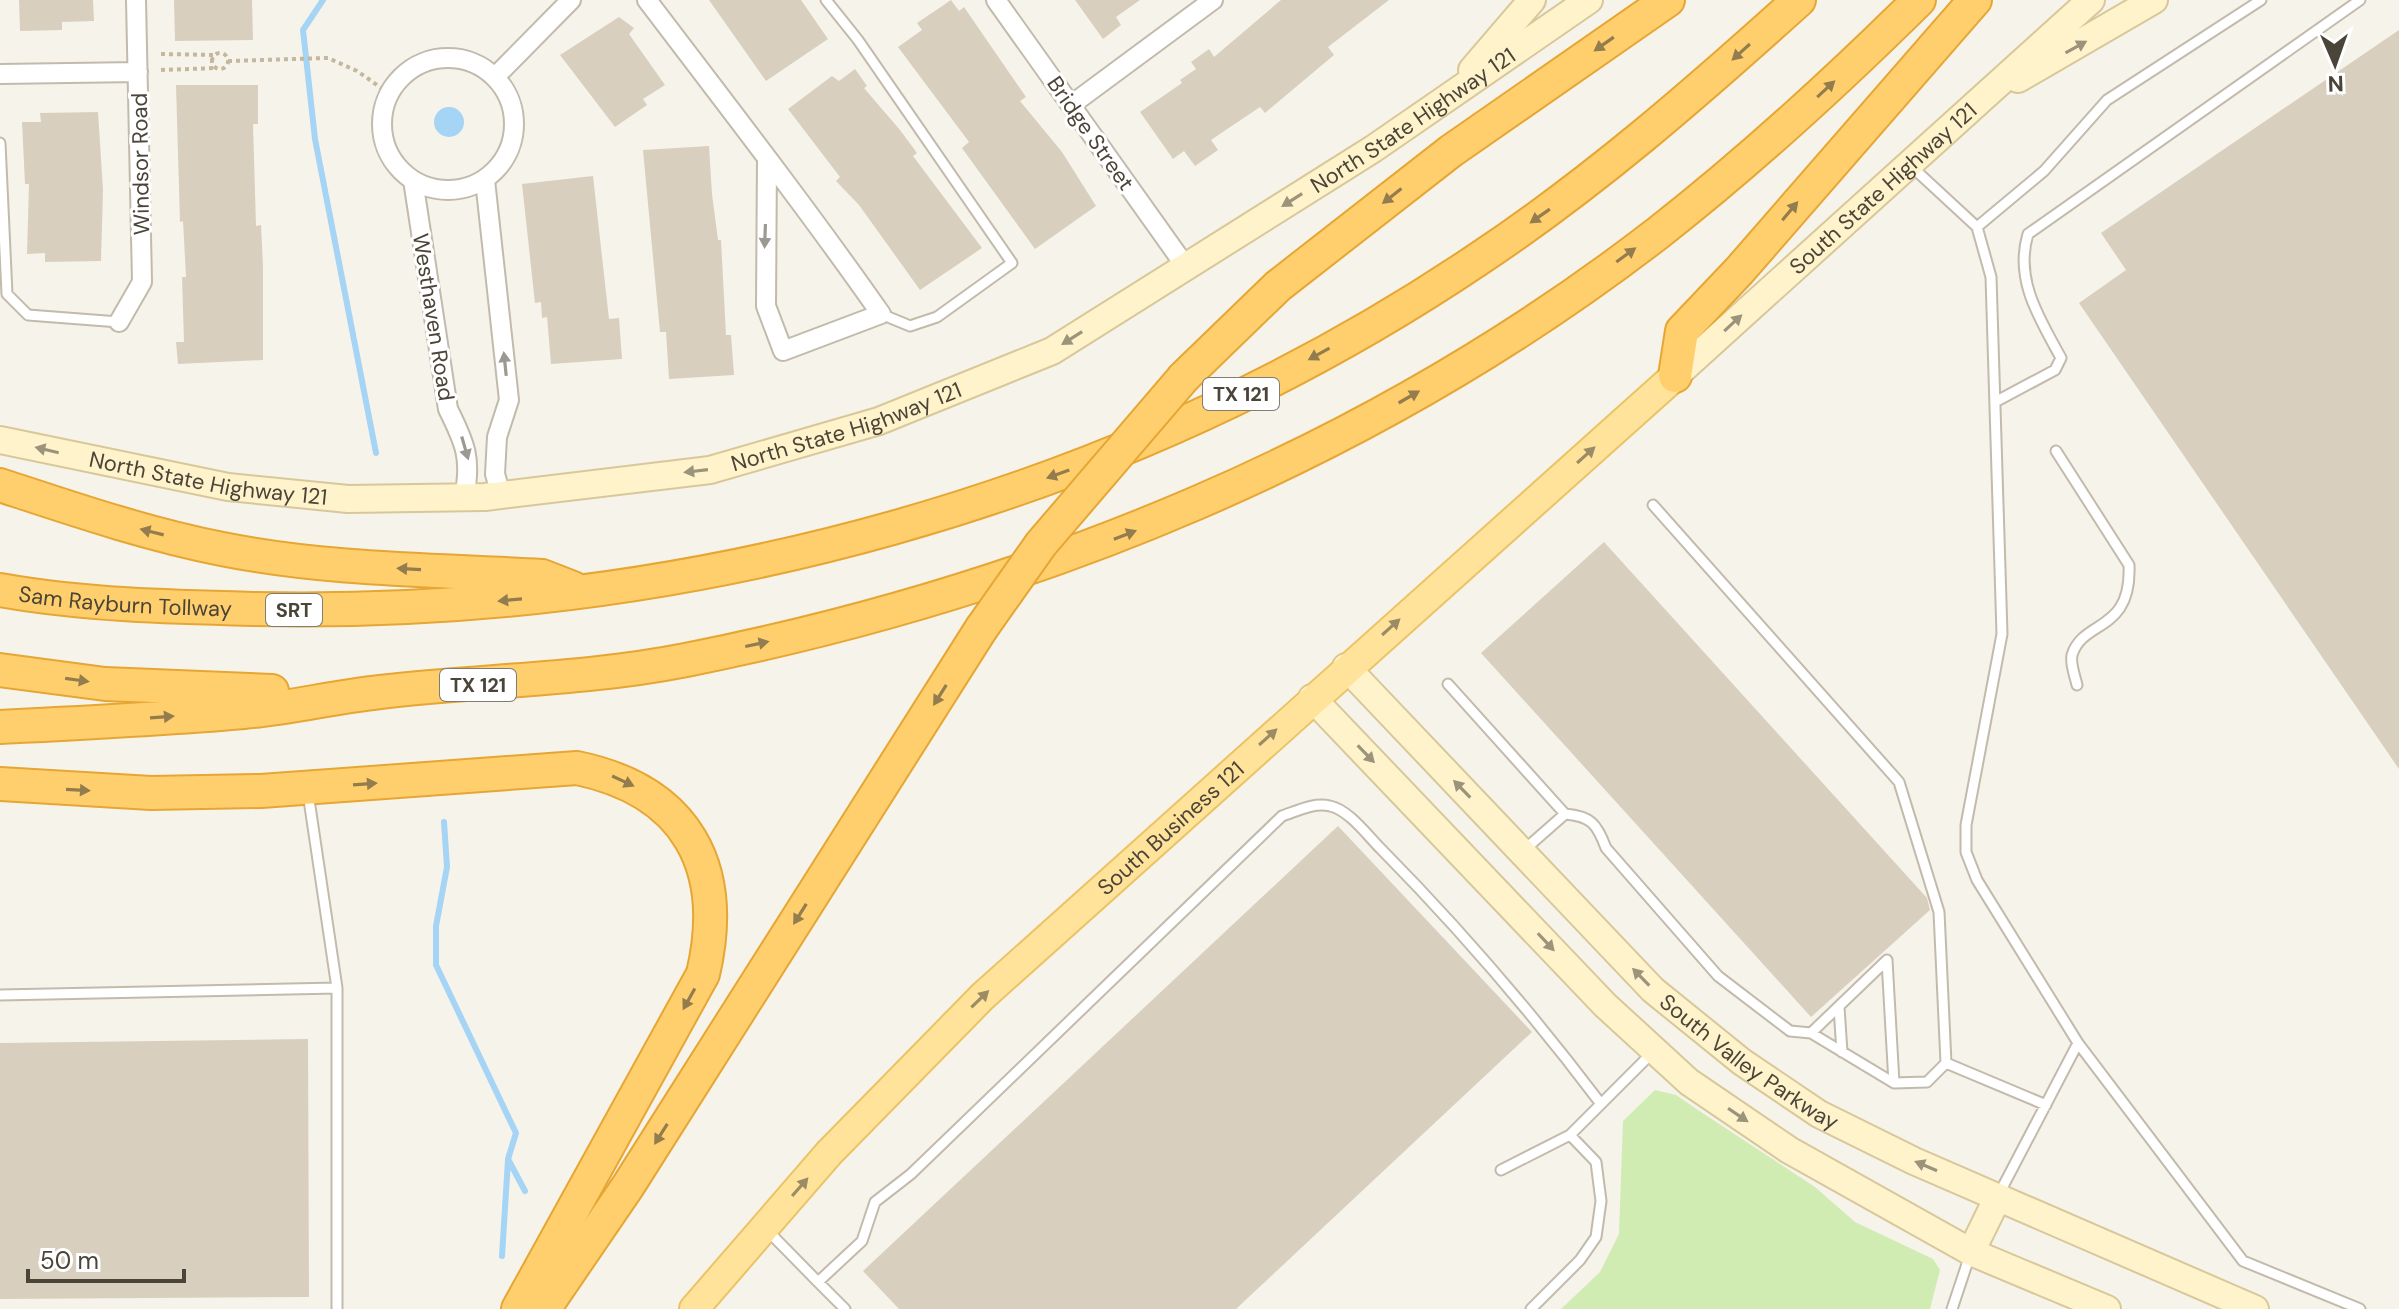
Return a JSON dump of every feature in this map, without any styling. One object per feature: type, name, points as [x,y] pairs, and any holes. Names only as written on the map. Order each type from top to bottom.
[{"type":"highway","points":[[544,1309],[628,1186],[981,629],[1041,544],[1184,377],[1278,286],[1364,218],[1451,151],[1668,0]]},
{"type":"highway","name":"TX 121","points":[[587,593],[745,564],[964,507],[1062,473],[1214,408],[1365,328],[1474,262],[1571,194],[1689,100],[1799,0]]},
{"type":"highway","name":"TX 121","points":[[384,691],[570,677],[681,661],[812,632],[1052,563],[1154,524],[1267,474],[1468,363],[1655,235],[1742,165],[1919,0]]},
{"type":"highway","points":[[1675,376],[1682,331],[1739,271],[1975,0]]},
{"type":"highway","points":[[0,485],[121,524],[221,549],[322,564],[542,576],[587,593]]},
{"type":"highway","name":"Sam Rayburn Tollway","points":[[0,590],[164,607],[314,610],[425,608],[587,593]]},
{"type":"highway","points":[[0,670],[105,684],[246,691],[384,691]]},
{"type":"highway","points":[[0,727],[247,712],[384,691]]},
{"type":"highway","points":[[0,784],[151,793],[307,788],[577,768],[616,776],[653,796],[679,822],[699,855],[711,896],[712,936],[703,974],[518,1309]]},
{"type":"main road","points":[[1449,97],[1532,0]]},
{"type":"main road","name":"North State Highway 121","points":[[0,440],[228,487],[348,499],[501,495],[710,470],[879,421],[1052,351],[1449,97],[1589,0]]},
{"type":"main road","name":"South State Highway 121","points":[[1675,376],[2091,0]]},
{"type":"main road","points":[[1984,98],[2154,0]]},
{"type":"main road","name":"South Business 121","points":[[694,1309],[839,1143],[983,996],[1346,667],[1675,376]]},
{"type":"main road","name":"South Valley Parkway","points":[[1346,667],[1653,990],[1742,1062],[1819,1114],[1998,1197],[2255,1309]]},
{"type":"main road","name":"South Valley Parkway","points":[[1312,698],[1605,1005],[1689,1082],[1789,1150],[1971,1252],[2107,1309]]},
{"type":"main road","points":[[1971,1252],[1998,1197]]},
{"type":"street","name":"Windsor Road","points":[[119,322],[142,282],[136,0]]},
{"type":"street","points":[[495,77],[571,0]]},
{"type":"street","points":[[647,0],[767,158],[881,314],[783,351],[766,306],[767,158]]},
{"type":"street","name":"Bridge Street","points":[[996,0],[1186,267]]},
{"type":"street","points":[[1071,105],[1213,0]]},
{"type":"street","points":[[390,94],[396,83],[418,65],[445,58],[472,62],[495,77],[511,101],[515,131],[505,159],[485,180],[461,189],[436,189],[413,180]]},
{"type":"street","points":[[0,74],[138,72]]},
{"type":"street","name":"Westhaven Road","points":[[390,94],[384,107],[383,135],[393,161],[413,180],[448,409],[464,440],[470,469],[464,497]]},
{"type":"street","points":[[485,180],[509,400],[497,437],[495,474],[501,495]]},
{"type":"lane","points":[[826,0],[858,40],[1012,263],[937,317],[910,326],[881,314]]},
{"type":"lane","points":[[1977,227],[2044,171],[2107,100],[2261,0]]},
{"type":"lane","points":[[1995,402],[2055,370],[2061,358],[2025,287],[2022,253],[2028,234],[2360,0]]},
{"type":"lane","points":[[0,143],[7,294],[28,315],[119,322]]},
{"type":"lane","points":[[1908,164],[1977,227],[1991,277],[2002,634],[1966,825],[1966,852],[1977,880],[2078,1043],[2243,1261],[2360,1309]]},
{"type":"lane","points":[[2056,451],[2129,565],[2130,585],[2117,614],[2078,645],[2072,656],[2077,685]]},
{"type":"lane","points":[[1448,684],[1565,814],[1587,816],[1599,828],[1606,848],[1718,976],[1790,1031],[1811,1033],[1894,1083],[1927,1082],[1946,1063],[1939,912],[1899,782],[1653,505]]},
{"type":"lane","points":[[307,788],[337,988],[337,1309]]},
{"type":"lane","points":[[818,1282],[862,1241],[875,1202],[923,1163],[1282,816],[1310,806],[1330,806],[1348,817],[1409,877],[1537,1019],[1601,1104]]},
{"type":"lane","points":[[1522,852],[1565,814]]},
{"type":"lane","points":[[1811,1033],[1887,960],[1894,1083]]},
{"type":"lane","points":[[0,995],[337,988]]},
{"type":"lane","points":[[1839,1007],[1842,1052]]},
{"type":"lane","points":[[1998,1197],[2078,1043]]},
{"type":"lane","points":[[1501,1170],[1570,1135],[1655,1050]]},
{"type":"lane","points":[[1946,1063],[2046,1105]]},
{"type":"lane","points":[[1531,1309],[1580,1260],[1596,1237],[1601,1201],[1596,1162],[1570,1135]]},
{"type":"lane","points":[[765,1227],[845,1309]]},
{"type":"lane","points":[[1952,1309],[1971,1252]]},
{"type":"path","points":[[161,54],[223,54],[228,61]]},
{"type":"path","points":[[215,55],[212,61],[216,68]]},
{"type":"path","points":[[228,61],[320,57],[341,61],[390,94]]},
{"type":"path","points":[[161,70],[225,68],[228,61]]},
{"type":"green space","points":[[1655,1090],[1676,1095],[1815,1187],[1855,1222],[1933,1259],[1940,1270],[1930,1309],[1561,1309],[1600,1272],[1619,1234],[1623,1121]]},
{"type":"water","points":[[449,107],[460,111],[464,122],[460,133],[449,137],[438,133],[434,122],[438,111]]},
{"type":"building","points":[[19,0],[93,0],[94,21],[62,22],[62,30],[20,31]]},
{"type":"building","points":[[174,0],[252,0],[253,40],[175,41]]},
{"type":"building","points":[[709,0],[801,0],[828,39],[766,81]]},
{"type":"building","points":[[951,0],[959,11],[964,7],[1026,97],[1020,101],[1062,152],[1096,206],[1035,249],[962,148],[969,142],[898,47],[922,30],[917,23]]},
{"type":"building","points":[[1075,0],[1140,0],[1116,17],[1121,25],[1103,39]]},
{"type":"building","points":[[1281,0],[1389,0],[1328,47],[1334,55],[1265,113],[1260,107],[1211,140],[1218,150],[1195,166],[1184,151],[1173,159],[1140,112],[1182,83],[1180,80],[1196,69],[1191,62],[1209,49],[1214,57]]},
{"type":"building","points":[[619,17],[634,28],[629,34],[665,85],[643,99],[647,105],[615,127],[560,55]]},
{"type":"building","points":[[2399,30],[2399,769],[2079,303],[2126,270],[2101,233]]},
{"type":"building","points":[[855,69],[867,86],[864,88],[917,153],[913,156],[982,248],[920,290],[859,205],[836,181],[840,177],[788,109],[832,76],[839,81]]},
{"type":"building","points":[[176,85],[258,85],[258,124],[253,124],[256,226],[261,225],[263,266],[263,360],[178,364],[176,342],[184,342],[182,277],[186,277],[183,221],[180,222]]},
{"type":"building","points":[[98,112],[103,190],[101,261],[45,262],[45,253],[27,254],[29,184],[25,184],[22,122],[41,122],[40,113]]},
{"type":"building","points":[[709,146],[712,194],[718,240],[721,240],[726,335],[731,335],[734,375],[669,379],[666,332],[660,332],[643,150]]},
{"type":"building","points":[[593,176],[609,319],[619,318],[622,359],[551,364],[547,317],[542,318],[541,302],[535,303],[522,184]]},
{"type":"building","points":[[1604,542],[1927,898],[1930,910],[1811,1017],[1481,653]]},
{"type":"building","points":[[1338,826],[1532,1032],[1236,1309],[899,1309],[863,1271]]},
{"type":"building","points":[[308,1039],[309,1297],[0,1299],[0,1043]]},
{"type":"waterway","points":[[323,0],[303,30],[315,139],[376,453]]},
{"type":"waterway","points":[[444,822],[447,867],[436,926],[436,965],[516,1133],[508,1159],[525,1191]]},
{"type":"waterway","points":[[502,1256],[508,1160]]}]
